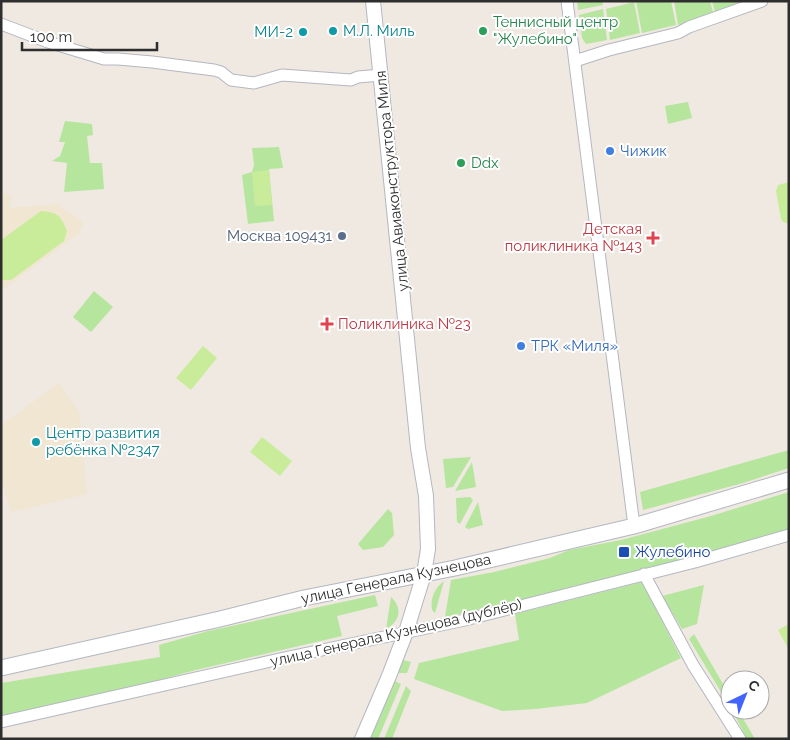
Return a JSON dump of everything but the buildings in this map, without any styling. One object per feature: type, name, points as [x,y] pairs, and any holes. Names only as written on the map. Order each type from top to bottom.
[{"type":"main road","name":"улица Генерала Кузнецова","points":[[1,668],[304,598],[424,574],[634,526],[789,480]]},
{"type":"street","name":"улица Авиаконструктора Миля","points":[[362,739],[406,632],[424,574],[428,549],[426,496],[418,448],[373,1]]},
{"type":"street","points":[[567,1],[634,526]]},
{"type":"street","points":[[575,61],[609,50],[678,33],[689,27],[762,1]]},
{"type":"street","points":[[1,24],[48,42],[104,59],[152,62],[214,70],[221,72],[231,80],[240,82],[254,83],[282,75],[351,80],[358,77],[381,75]]},
{"type":"street","name":"улица Генерала Кузнецова (дублёр)","points":[[1,722],[465,620],[695,562],[789,535]]},
{"type":"street","points":[[644,574],[693,665],[740,739]]},
{"type":"shaded area","points":[[1,192],[12,195],[9,208],[57,204],[83,222],[78,234],[1,291]]},
{"type":"shaded area","points":[[59,383],[79,412],[87,494],[11,512],[1,479],[1,425]]},
{"type":"green space","points":[[577,1],[602,1],[603,5],[578,10]]},
{"type":"green space","points":[[636,1],[671,1],[676,25],[642,33]]},
{"type":"green space","points":[[674,1],[710,1],[713,12],[678,25]]},
{"type":"green space","points":[[712,1],[744,1],[715,12]]},
{"type":"green space","points":[[634,2],[640,33],[610,40],[606,9]]},
{"type":"green space","points":[[603,9],[607,40],[586,44],[582,38],[579,15]]},
{"type":"green space","points":[[688,102],[692,118],[668,124],[665,106]]},
{"type":"green space","points":[[65,121],[92,124],[93,135],[87,136],[90,163],[102,163],[104,189],[64,192],[67,163],[52,161],[60,156],[65,142],[59,142]]},
{"type":"green space","points":[[279,147],[283,168],[269,169],[274,221],[248,224],[242,175],[252,172],[254,165],[252,148]]},
{"type":"green space","points":[[269,170],[272,205],[255,206],[252,172]]},
{"type":"green space","points":[[789,182],[789,224],[781,219],[776,191],[778,185]]},
{"type":"green space","points":[[41,211],[51,212],[61,218],[67,231],[64,241],[11,280],[1,280],[1,240]]},
{"type":"green space","points":[[94,291],[113,307],[91,332],[73,317]]},
{"type":"green space","points":[[203,346],[217,358],[191,390],[176,378]]},
{"type":"green space","points":[[262,437],[292,461],[280,476],[250,452]]},
{"type":"green space","points":[[789,450],[789,468],[743,483],[643,510],[640,492]]},
{"type":"green space","points":[[471,457],[453,487],[446,488],[443,459]]},
{"type":"green space","points":[[472,462],[476,487],[455,491]]},
{"type":"green space","points":[[789,492],[789,529],[618,577],[445,617],[451,580],[494,572],[550,558],[569,550],[621,540],[711,516]]},
{"type":"green space","points":[[470,497],[473,500],[460,524],[457,522],[456,498]]},
{"type":"green space","points":[[478,502],[483,525],[468,529],[465,527]]},
{"type":"green space","points":[[388,509],[392,513],[394,535],[383,547],[363,550],[358,544]]},
{"type":"green space","points":[[444,581],[435,613],[432,610],[433,597],[438,587]]},
{"type":"green space","points":[[642,582],[681,658],[587,703],[502,711],[414,679],[419,663],[519,640],[515,614]]},
{"type":"green space","points":[[704,585],[697,624],[682,629],[662,596]]},
{"type":"green space","points":[[375,595],[378,606],[337,616],[342,636],[196,670],[118,691],[1,716],[1,683],[160,657],[159,645],[208,631]]},
{"type":"green space","points":[[391,597],[395,601],[398,614],[394,623],[386,629]]},
{"type":"green space","points":[[789,624],[789,650],[778,630]]},
{"type":"green space","points":[[694,634],[720,679],[720,690],[689,639]]},
{"type":"green space","points":[[403,660],[411,662],[407,673],[398,673]]},
{"type":"green space","points":[[395,681],[401,684],[378,739],[370,739]]},
{"type":"green space","points":[[406,686],[411,691],[392,739],[384,739]]},
{"type":"green space","points":[[737,720],[744,720],[755,739],[747,739]]},
{"type":"place","name":"М.Л. Миль","points":[[333,31]]},
{"type":"place","name":"Теннисный центр \"Жулебино\"","points":[[483,31]]},
{"type":"place","name":"МИ-2","points":[[303,32]]},
{"type":"place","name":"Чижик","points":[[610,151]]},
{"type":"place","name":"Ddx","points":[[461,163]]},
{"type":"place","name":"Москва 109431","points":[[342,236]]},
{"type":"place","name":"Детская поликлиника №143","points":[[653,238]]},
{"type":"place","name":"Поликлиника №23","points":[[327,324]]},
{"type":"place","name":"ТРК «Миля»","points":[[521,346]]},
{"type":"place","name":"Центр развития ребёнка №2347","points":[[36,442]]},
{"type":"place","name":"Жулебино","points":[[624,552]]}]
